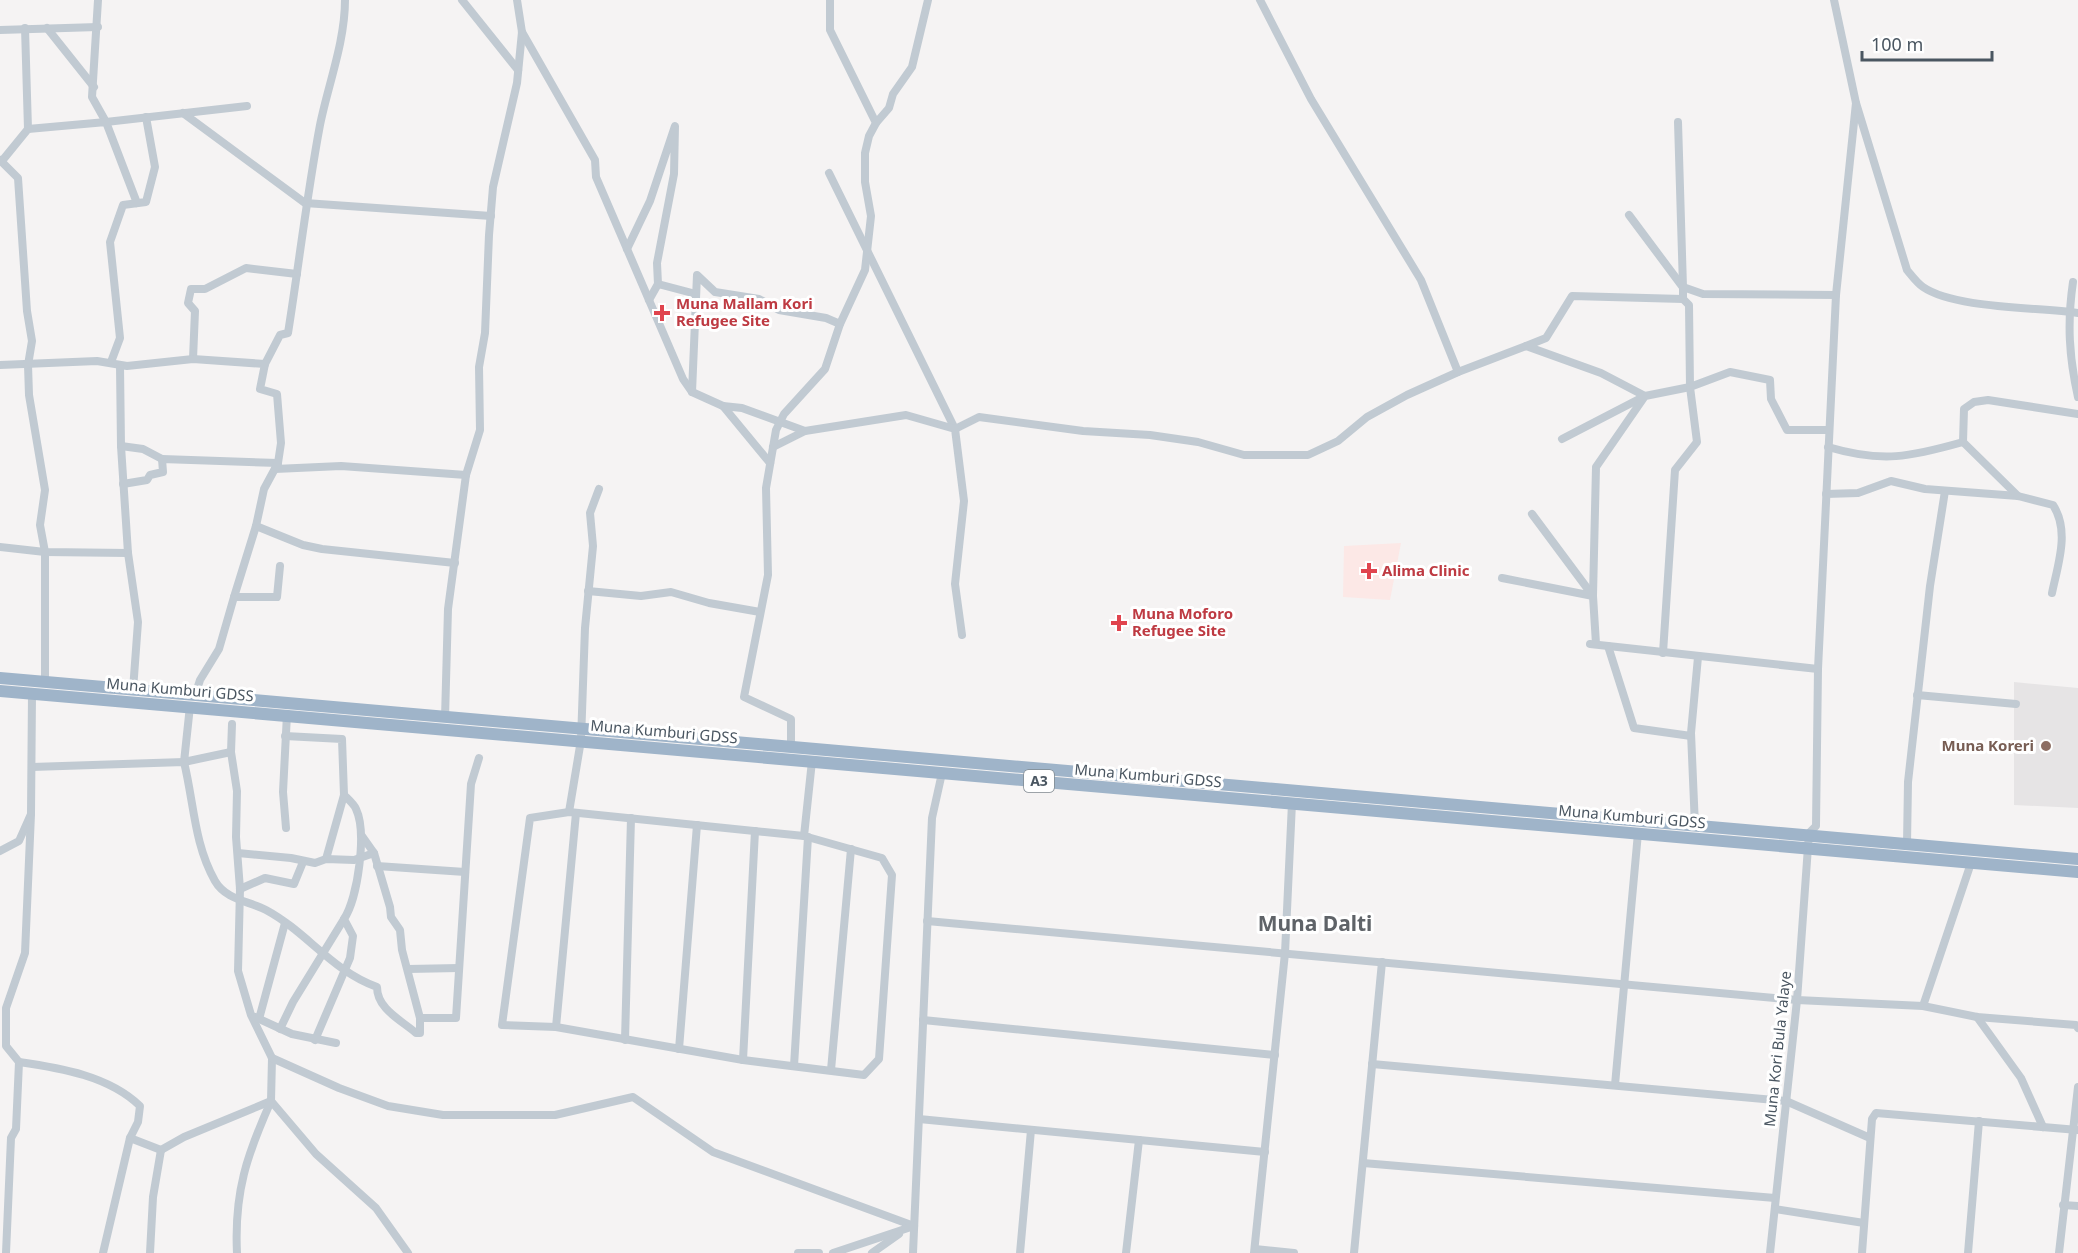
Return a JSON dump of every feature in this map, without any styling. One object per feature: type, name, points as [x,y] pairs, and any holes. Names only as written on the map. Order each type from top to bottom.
[{"type":"highway","name":"Muna Kumburi GDSS","points":[[0,678],[133,690],[287,714],[791,748],[1695,826],[1971,863],[2078,872]]},
{"type":"highway","name":"Muna Kumburi GDSS","points":[[0,691],[445,718],[812,761],[1638,833],[1809,842],[1907,844],[2078,859]]},
{"type":"street","points":[[98,0],[92,97],[106,122],[137,203]]},
{"type":"street","points":[[345,0],[345,18],[326,97],[305,204],[288,333],[280,334],[265,364],[260,389],[277,394],[281,443],[277,466],[264,489],[256,526],[219,649],[200,680],[192,701],[184,762],[192,795],[195,834],[216,884],[239,902],[265,909],[316,945],[322,953],[356,980],[377,987],[377,996],[383,1007],[416,1033],[420,1033],[420,1018],[402,950],[400,930],[391,917],[374,853],[362,836]]},
{"type":"street","points":[[462,0],[518,70]]},
{"type":"street","points":[[445,718],[448,609],[465,475],[480,430],[479,367],[485,333],[490,216],[518,70],[522,32],[517,0]]},
{"type":"street","points":[[830,0],[830,30],[876,123]]},
{"type":"street","points":[[791,748],[790,719],[744,697],[768,575],[766,488],[770,463],[780,422],[784,414],[825,369],[840,324],[865,270],[871,216],[865,182],[865,153],[869,136],[876,123],[889,108],[892,94],[912,67],[928,0]]},
{"type":"street","points":[[1260,0],[1311,99],[1421,280],[1458,372]]},
{"type":"street","points":[[1834,0],[1856,103],[1907,270],[1923,287],[1937,293],[1988,305],[2078,313]]},
{"type":"street","points":[[0,30],[98,27]]},
{"type":"street","points":[[25,28],[28,129],[1,160],[18,178],[27,311],[32,341],[28,365],[29,395],[45,490],[40,525],[45,552],[45,682]]},
{"type":"street","points":[[47,28],[94,87]]},
{"type":"street","points":[[522,32],[595,160],[596,177],[683,379],[692,392],[723,406],[742,408],[805,431]]},
{"type":"street","name":"Muna Kori Bula Yalaye","points":[[1770,1253],[1797,1000],[1809,842],[1816,825],[1818,669],[1828,430],[1836,295],[1856,103]]},
{"type":"street","points":[[28,129],[247,106]]},
{"type":"street","points":[[183,113],[305,204],[490,216]]},
{"type":"street","points":[[111,362],[120,338],[110,242],[123,205],[146,202],[155,167],[146,117]]},
{"type":"street","points":[[1663,653],[1675,470],[1696,442],[1689,387],[1689,305],[1683,298],[1678,122]]},
{"type":"street","points":[[627,249],[650,201],[675,126],[674,174],[657,263],[658,284],[649,300]]},
{"type":"street","points":[[829,173],[956,429],[964,501],[955,584],[962,635]]},
{"type":"street","points":[[1629,215],[1683,287],[1703,294],[1836,295]]},
{"type":"street","points":[[193,359],[195,311],[188,303],[191,289],[205,290],[246,268],[297,274]]},
{"type":"street","points":[[692,392],[697,275],[715,292],[759,299],[779,310],[826,318],[840,324]]},
{"type":"street","points":[[2073,282],[2069,312],[2069,356],[2078,397]]},
{"type":"street","points":[[658,284],[696,294]]},
{"type":"street","points":[[773,447],[805,431],[906,415],[956,429],[979,417],[1083,431],[1150,435],[1198,442],[1244,455],[1308,455],[1338,441],[1367,417],[1407,395],[1458,372],[1546,338],[1572,296],[1683,298]]},
{"type":"street","points":[[1526,346],[1601,374],[1645,396]]},
{"type":"street","points":[[0,365],[111,362],[120,366],[193,359],[265,364]]},
{"type":"street","points":[[120,366],[123,484],[128,553],[138,622],[133,690]]},
{"type":"street","points":[[1562,439],[1645,396],[1689,387],[1730,372],[1770,380],[1771,399],[1787,430],[1828,430]]},
{"type":"street","points":[[1645,396],[1596,467],[1593,644],[1818,669]]},
{"type":"street","points":[[2018,496],[1963,442],[1964,409],[1974,402],[1988,400],[2078,414]]},
{"type":"street","points":[[723,406],[770,463]]},
{"type":"street","points":[[1828,447],[1876,458],[1910,457],[1963,442]]},
{"type":"street","points":[[121,446],[144,449],[162,459],[277,466],[341,466],[465,475]]},
{"type":"street","points":[[123,484],[147,480],[150,475],[163,472],[162,459]]},
{"type":"street","points":[[1826,494],[1858,494],[1891,481],[1906,486],[1945,491],[2018,496],[2052,505],[2060,516],[2063,529],[2052,593]]},
{"type":"street","points":[[556,1027],[573,812],[582,735],[588,591],[593,546],[590,513],[599,489]]},
{"type":"street","points":[[1907,844],[1908,782],[1917,695],[1945,491]]},
{"type":"street","points":[[1532,514],[1593,596]]},
{"type":"street","points":[[256,526],[303,545],[322,549],[455,562]]},
{"type":"street","points":[[0,547],[45,552],[128,553]]},
{"type":"street","points":[[234,597],[277,597],[280,566]]},
{"type":"street","points":[[1502,579],[1593,596]]},
{"type":"street","points":[[588,591],[641,596],[671,592],[709,603],[760,612]]},
{"type":"street","points":[[1608,646],[1635,728],[1691,736]]},
{"type":"street","points":[[1695,826],[1691,736],[1698,657]]},
{"type":"street","points":[[32,694],[31,814],[25,953],[6,1008],[3,1045],[19,1062],[95,1079],[129,1095],[140,1106],[138,1122],[130,1138],[103,1253]]},
{"type":"street","points":[[1917,695],[2016,704]]},
{"type":"street","points":[[286,828],[283,792],[287,714]]},
{"type":"street","points":[[232,724],[231,752],[236,770],[236,837],[240,888],[238,971],[272,1058],[271,1101],[248,1153],[238,1191],[237,1253]]},
{"type":"street","points":[[285,736],[342,739],[344,795],[326,859]]},
{"type":"street","points":[[32,767],[184,762],[231,752]]},
{"type":"street","points":[[420,1018],[456,1018],[471,784],[479,758]]},
{"type":"street","points":[[794,1066],[812,761]]},
{"type":"street","points":[[913,1253],[932,818],[942,773]]},
{"type":"street","points":[[280,1029],[293,1002],[344,920],[355,895],[362,836],[356,808],[344,795]]},
{"type":"street","points":[[1292,803],[1285,953],[1255,1251],[1294,1253]]},
{"type":"street","points":[[573,812],[631,818],[806,837],[882,858],[892,874],[879,1059],[864,1075],[743,1060],[556,1027],[502,1025],[530,818],[573,812]]},
{"type":"street","points":[[0,851],[19,841],[31,814]]},
{"type":"street","points":[[625,1040],[631,818]]},
{"type":"street","points":[[679,1049],[697,825]]},
{"type":"street","points":[[743,1060],[755,831]]},
{"type":"street","points":[[1614,1086],[1638,833]]},
{"type":"street","points":[[831,1070],[851,849]]},
{"type":"street","points":[[238,853],[291,858],[315,863],[326,859],[358,858],[374,853]]},
{"type":"street","points":[[240,888],[265,878],[294,884],[303,862]]},
{"type":"street","points":[[1923,1006],[1971,863]]},
{"type":"street","points":[[378,866],[465,872]]},
{"type":"street","points":[[315,1040],[345,972],[353,936],[344,920]]},
{"type":"street","points":[[927,921],[1797,1000],[1923,1006],[1977,1017],[2076,1025],[2078,1028]]},
{"type":"street","points":[[255,1017],[285,923]]},
{"type":"street","points":[[1354,1253],[1382,962]]},
{"type":"street","points":[[408,969],[459,968]]},
{"type":"street","points":[[255,1017],[280,1029],[315,1040],[336,1043]]},
{"type":"street","points":[[1977,1017],[2020,1078],[2043,1127]]},
{"type":"street","points":[[923,1020],[1275,1055]]},
{"type":"street","points":[[272,1058],[339,1088],[388,1106],[443,1115],[555,1115],[633,1097],[713,1152],[914,1226]]},
{"type":"street","points":[[6,1253],[11,1138],[16,1129],[19,1062]]},
{"type":"street","points":[[1372,1064],[1786,1101],[1870,1137]]},
{"type":"street","points":[[2059,1253],[2063,1205],[2075,1130],[2078,1087]]},
{"type":"street","points":[[161,1150],[184,1137],[271,1101]]},
{"type":"street","points":[[271,1101],[324,1162],[376,1208],[408,1253]]},
{"type":"street","points":[[1862,1253],[1870,1137],[1872,1119],[1876,1113],[2075,1130]]},
{"type":"street","points":[[919,1119],[1265,1152]]},
{"type":"street","points":[[1968,1253],[1979,1121]]},
{"type":"street","points":[[1020,1253],[1031,1130]]},
{"type":"street","points":[[130,1138],[161,1150]]},
{"type":"street","points":[[1126,1253],[1139,1140]]},
{"type":"street","points":[[150,1253],[153,1197],[161,1150]]},
{"type":"street","points":[[1363,1163],[1775,1198]]},
{"type":"street","points":[[2063,1205],[2078,1206]]},
{"type":"street","points":[[1775,1209],[1864,1223]]},
{"type":"street","points":[[833,1253],[914,1226]]},
{"type":"street","points":[[872,1253],[875,1248],[914,1226]]},
{"type":"street","points":[[798,1253],[819,1253]]},
{"type":"shaded area","name":"Alima Clinic","points":[[1401,543],[1390,600],[1343,597],[1344,546]]},
{"type":"shaded area","name":"Muna Koreri","points":[[2014,682],[2078,688],[2078,808],[2014,805]]},
{"type":"place","name":"Muna Mallam Kori Refugee Site","points":[[662,313]]},
{"type":"place","name":"Alima Clinic","points":[[1369,571]]},
{"type":"place","name":"Muna Moforo Refugee Site","points":[[1119,623]]},
{"type":"place","name":"Muna Koreri","points":[[2046,746]]},
{"type":"district","name":"Muna Dalti","points":[[1315,924]]}]
